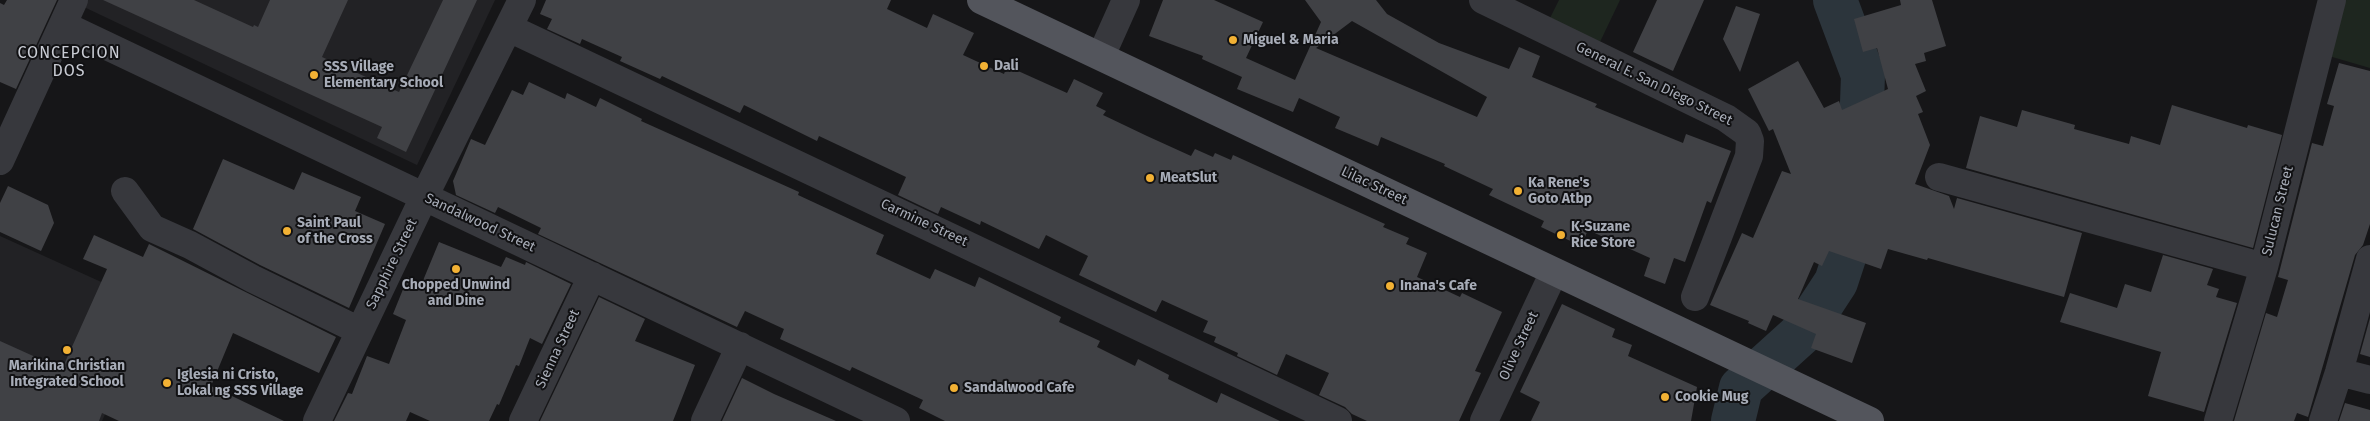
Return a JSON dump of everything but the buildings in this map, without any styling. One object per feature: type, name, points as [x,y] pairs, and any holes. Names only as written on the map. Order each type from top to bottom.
[{"type":"main road","name":"Lilac Street","points":[[981,0],[1870,421]]},
{"type":"street","points":[[0,161],[74,0]]},
{"type":"street","name":"Sapphire Street","points":[[317,421],[424,197],[522,0]]},
{"type":"street","points":[[1101,56],[1126,0]]},
{"type":"street","name":"General E. San Diego Street","points":[[1483,0],[1726,118],[1747,133],[1750,141],[1749,156],[1694,297]]},
{"type":"street","name":"Sulucan Street","points":[[2218,421],[2264,267],[2332,0]]},
{"type":"street","name":"Sandalwood Street","points":[[63,25],[895,421]]},
{"type":"street","name":"Carmine Street","points":[[509,28],[1338,421]]},
{"type":"street","points":[[1939,177],[2264,267]]},
{"type":"street","points":[[125,191],[152,228],[360,331]]},
{"type":"street","points":[[2323,421],[2339,372],[2370,259]]},
{"type":"street","name":"Olive Street","points":[[1484,421],[1554,272]]},
{"type":"street","name":"Sienna Street","points":[[524,421],[592,276]]},
{"type":"street","points":[[705,421],[740,346]]},
{"type":"street","points":[[2339,372],[2370,380]]},
{"type":"shaded area","name":"SSS Village Elementary School","points":[[87,0],[495,0],[417,165],[84,7]]},
{"type":"shaded area","points":[[1559,0],[1620,0],[1599,44],[1549,20]]},
{"type":"shaded area","points":[[2344,0],[2370,0],[2370,68],[2329,56]]},
{"type":"shaded area","name":"Marikina Christian Integrated School","points":[[0,236],[154,306],[102,421],[57,421],[0,394]]},
{"type":"waterway","points":[[1733,421],[1741,388],[1804,331],[1836,282],[1858,215],[1863,75],[1835,0]]},
{"type":"place","name":"Miguel & Maria","points":[[1233,40]]},
{"type":"place","name":"Dali","points":[[984,66]]},
{"type":"place","name":"SSS Village Elementary School","points":[[314,75]]},
{"type":"place","name":"MeatSlut","points":[[1150,178]]},
{"type":"place","name":"Ka Rene's Goto Atbp","points":[[1518,191]]},
{"type":"place","name":"Saint Paul of the Cross","points":[[287,231]]},
{"type":"place","name":"K-Suzane Rice Store","points":[[1561,235]]},
{"type":"place","name":"Chopped Unwind and Dine","points":[[456,269]]},
{"type":"place","name":"Inana's Cafe","points":[[1390,286]]},
{"type":"place","name":"Marikina Christian Integrated School","points":[[67,350]]},
{"type":"place","name":"Iglesia ni Cristo, Lokal ng SSS Village","points":[[167,383]]},
{"type":"place","name":"Sandalwood Cafe","points":[[954,388]]},
{"type":"place","name":"Cookie Mug","points":[[1665,397]]},
{"type":"district","name":"CONCEPCION DOS","points":[[69,63]]}]
